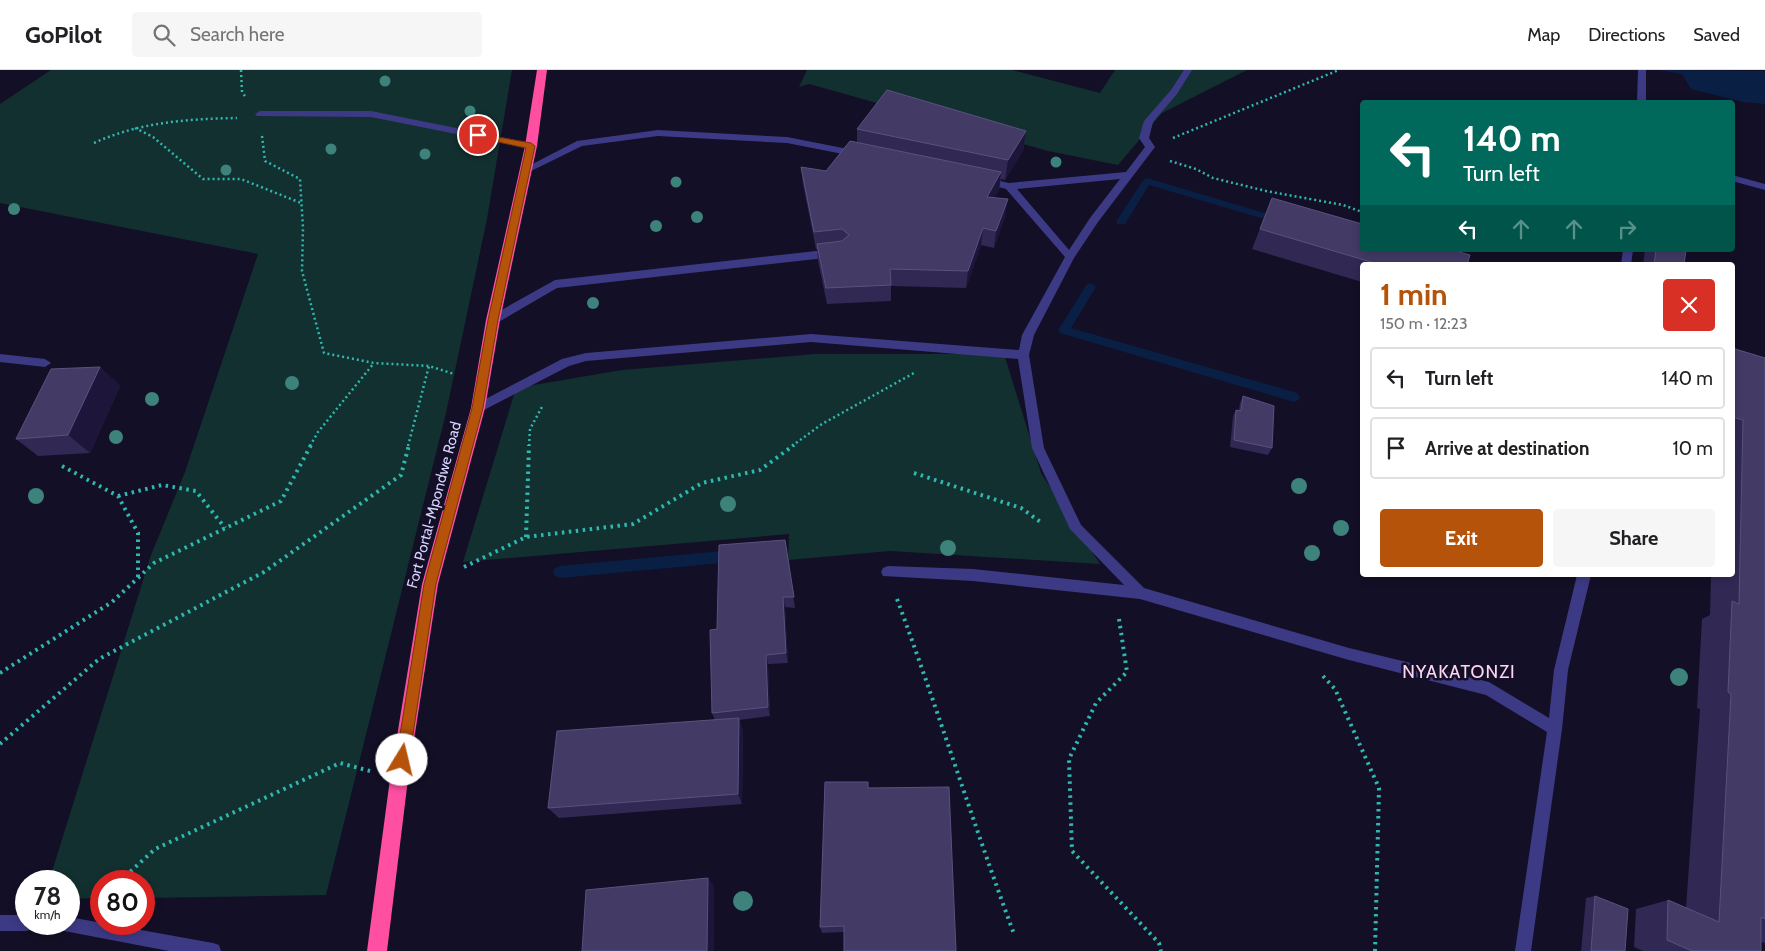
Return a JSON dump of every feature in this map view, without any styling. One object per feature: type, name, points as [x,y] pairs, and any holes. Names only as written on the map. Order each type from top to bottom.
[{"type":"highway","name":"Fort Portal-Mpondwe Road","points":[[377,951],[399,779],[430,584],[478,408],[493,320],[531,146],[542,70]]},
{"type":"street","points":[[1140,593],[1076,529],[1038,448],[1023,355],[1028,335],[1070,257],[1094,220],[1148,150],[1144,138],[1149,121],[1174,92],[1188,70]]},
{"type":"street","points":[[1642,70],[1642,100]]},
{"type":"street","points":[[260,114],[371,114],[531,146]]},
{"type":"street","points":[[526,170],[580,143],[658,133],[787,140],[864,156]]},
{"type":"street","points":[[970,178],[1009,186],[1129,175]]},
{"type":"street","points":[[1735,179],[1765,187]]},
{"type":"street","points":[[1009,186],[1070,257]]},
{"type":"street","points":[[493,320],[555,284],[843,252]]},
{"type":"street","points":[[478,408],[566,362],[586,357],[811,338],[1023,355]]},
{"type":"street","points":[[0,358],[45,363]]},
{"type":"street","points":[[888,572],[973,575],[1140,593],[1349,654],[1489,689],[1555,728]]},
{"type":"street","points":[[1523,951],[1555,728],[1561,670],[1584,577]]},
{"type":"street","points":[[0,923],[15,923]]},
{"type":"street","points":[[80,927],[213,951]]},
{"type":"path","points":[[241,70],[242,92],[260,114],[265,161],[300,179],[302,271],[324,353],[374,363],[428,366],[482,384]]},
{"type":"path","points":[[1148,150],[1339,70]]},
{"type":"path","points":[[94,144],[120,131],[183,119],[231,119],[260,114]]},
{"type":"path","points":[[135,128],[153,138],[203,179],[241,179],[301,203]]},
{"type":"path","points":[[1148,150],[1196,169],[1213,178],[1266,191],[1343,205],[1360,211]]},
{"type":"path","points":[[430,584],[526,537],[634,524],[702,483],[760,470],[822,424],[956,350]]},
{"type":"path","points":[[0,673],[112,602],[154,562],[281,501],[318,432],[374,363]]},
{"type":"path","points":[[0,744],[99,659],[264,572],[402,475],[428,366]]},
{"type":"path","points":[[526,537],[530,429],[544,404]]},
{"type":"path","points":[[62,466],[118,496],[138,532],[138,577]]},
{"type":"path","points":[[914,473],[1021,508],[1044,525]]},
{"type":"path","points":[[118,496],[162,486],[196,491],[225,528]]},
{"type":"path","points":[[888,572],[942,722],[968,808],[1014,934]]},
{"type":"path","points":[[1115,590],[1127,672],[1096,703],[1069,759],[1072,852],[1159,943],[1160,951]]},
{"type":"path","points":[[1322,675],[1335,689],[1379,788],[1375,951]]},
{"type":"path","points":[[132,870],[155,849],[340,763],[399,779]]},
{"type":"green space","points":[[51,70],[512,70],[487,219],[446,413],[326,895],[155,898],[155,870],[90,870],[90,898],[80,899],[80,870],[52,870],[151,555],[185,472],[258,254],[0,203],[0,104]]},
{"type":"green space","points":[[807,70],[1012,70],[1100,93],[1115,70],[1247,70],[1162,113],[1118,165],[1048,151],[809,84],[799,87]]},
{"type":"green space","points":[[815,354],[1004,354],[1041,473],[1100,564],[890,551],[788,560],[789,534],[463,562],[516,388],[622,370]]},
{"type":"water","points":[[1658,70],[1765,71],[1765,104],[1743,102],[1691,89],[1682,74]]},
{"type":"building","points":[[887,90],[1026,131],[1008,160],[857,129]]},
{"type":"building","points":[[850,141],[1001,172],[987,197],[1008,199],[996,231],[983,228],[968,271],[890,269],[891,285],[826,288],[817,244],[842,241],[849,235],[842,229],[814,232],[801,167],[826,171]]},
{"type":"building","points":[[1272,198],[1360,223],[1360,252],[1459,252],[1470,255],[1468,262],[1371,262],[1260,229]]},
{"type":"building","points":[[1656,252],[1686,252],[1684,262],[1654,262]]},
{"type":"building","points":[[1735,349],[1765,358],[1765,919],[1761,917],[1761,951],[1692,951],[1667,940],[1668,900],[1719,922],[1731,694],[1728,692],[1732,601],[1739,604],[1743,420],[1735,418]]},
{"type":"building","points":[[100,367],[68,435],[16,439],[51,369]]},
{"type":"building","points":[[1243,396],[1274,406],[1272,448],[1234,440],[1236,410],[1241,411]]},
{"type":"building","points":[[785,540],[794,597],[783,597],[786,653],[766,655],[768,707],[712,713],[710,630],[717,629],[719,545]]},
{"type":"building","points":[[739,718],[738,794],[548,808],[557,731]]},
{"type":"building","points":[[825,782],[868,782],[868,788],[949,787],[956,951],[844,951],[844,926],[820,927]]},
{"type":"building","points":[[708,878],[707,951],[582,951],[586,890]]},
{"type":"building","points":[[1595,896],[1628,909],[1625,951],[1591,951]]},
{"type":"waterway","points":[[1121,222],[1147,181],[1264,216]]},
{"type":"waterway","points":[[1091,287],[1064,330],[1294,397]]},
{"type":"waterway","points":[[560,572],[722,557]]},
{"type":"district","name":"NYAKATONZI","points":[[1459,672]]},
{"type":"route","points":[[402,760],[430,584],[478,408],[493,320],[531,146],[478,135]]}]
